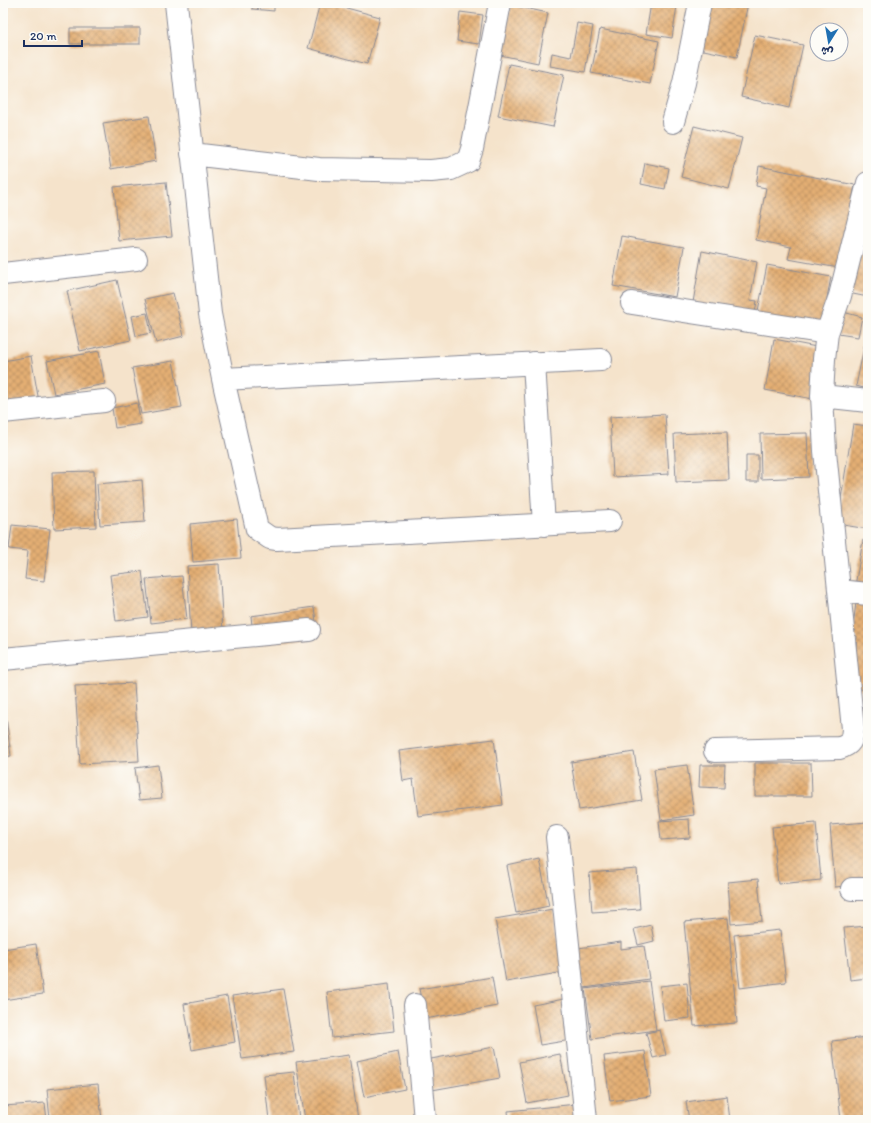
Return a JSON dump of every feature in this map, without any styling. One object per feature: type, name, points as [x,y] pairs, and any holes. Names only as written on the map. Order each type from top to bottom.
[{"type":"street","points":[[176,3],[205,280],[223,379],[255,522],[258,529],[270,538],[277,539],[610,521]]},
{"type":"street","points":[[192,154],[319,169],[431,171],[451,168],[468,161],[472,149],[500,3]]},
{"type":"street","points":[[673,122],[684,83],[700,3]]},
{"type":"street","points":[[715,751],[839,748],[847,746],[852,740],[853,729],[825,450],[822,396],[827,333],[840,296],[868,183]]},
{"type":"street","points":[[3,274],[136,259]]},
{"type":"street","points":[[632,303],[827,333]]},
{"type":"street","points":[[223,379],[601,360]]},
{"type":"street","points":[[534,364],[544,525]]},
{"type":"street","points":[[822,396],[868,401]]},
{"type":"street","points":[[3,412],[104,402]]},
{"type":"street","points":[[839,591],[868,594]]},
{"type":"street","points":[[3,659],[309,630]]},
{"type":"street","points":[[557,837],[586,1120]]},
{"type":"street","points":[[415,1005],[425,1120]]},
{"type":"building","points":[[252,3],[274,3],[274,11],[252,9]]},
{"type":"building","points":[[320,3],[328,3],[380,17],[367,64],[308,48]]},
{"type":"building","points":[[651,3],[677,6],[672,38],[646,34]]},
{"type":"building","points":[[708,3],[748,3],[737,57],[699,49]]},
{"type":"building","points":[[511,5],[548,13],[538,63],[500,55]]},
{"type":"building","points":[[460,12],[483,15],[479,44],[457,41]]},
{"type":"building","points":[[577,23],[593,26],[585,72],[550,66],[552,53],[571,57]]},
{"type":"building","points":[[70,28],[140,28],[140,44],[70,44]]},
{"type":"building","points":[[600,29],[659,41],[650,84],[591,73]]},
{"type":"building","points":[[755,35],[803,45],[789,108],[741,97]]},
{"type":"building","points":[[509,64],[564,75],[553,127],[498,116]]},
{"type":"building","points":[[149,116],[156,161],[111,169],[103,123]]},
{"type":"building","points":[[694,126],[742,138],[729,189],[681,177]]},
{"type":"building","points":[[645,163],[669,168],[665,189],[641,184]]},
{"type":"building","points":[[759,166],[855,185],[839,268],[788,259],[791,247],[756,240],[766,188],[756,186]]},
{"type":"building","points":[[166,182],[172,236],[119,241],[114,187]]},
{"type":"building","points":[[622,236],[684,247],[675,297],[613,286]]},
{"type":"building","points":[[859,247],[868,249],[868,297],[848,293]]},
{"type":"building","points":[[702,251],[757,262],[750,300],[757,301],[754,319],[692,308]]},
{"type":"building","points":[[767,265],[831,277],[821,329],[757,316]]},
{"type":"building","points":[[117,280],[131,340],[80,351],[67,291]]},
{"type":"building","points":[[173,293],[184,336],[156,343],[145,299]]},
{"type":"building","points":[[843,312],[862,317],[858,337],[838,334]]},
{"type":"building","points":[[147,313],[151,333],[136,336],[132,316]]},
{"type":"building","points":[[774,339],[822,348],[813,399],[765,390]]},
{"type":"building","points":[[865,342],[868,343],[868,389],[856,386]]},
{"type":"building","points":[[99,351],[105,384],[54,394],[47,361]]},
{"type":"building","points":[[31,356],[39,402],[3,408],[3,361]]},
{"type":"building","points":[[173,361],[182,407],[141,414],[132,368]]},
{"type":"building","points":[[137,403],[141,424],[115,428],[112,408]]},
{"type":"building","points":[[665,414],[669,474],[613,477],[610,417]]},
{"type":"building","points":[[853,424],[868,426],[868,529],[837,524]]},
{"type":"building","points":[[727,432],[729,480],[676,482],[674,434]]},
{"type":"building","points":[[807,433],[809,477],[761,479],[760,434]]},
{"type":"building","points":[[746,455],[758,455],[758,482],[746,482]]},
{"type":"building","points":[[94,471],[96,527],[54,529],[52,472]]},
{"type":"building","points":[[142,480],[145,522],[100,525],[97,484]]},
{"type":"building","points":[[237,519],[241,558],[193,562],[190,524]]},
{"type":"building","points":[[12,525],[50,529],[44,581],[25,579],[28,551],[9,549]]},
{"type":"building","points":[[863,540],[868,541],[868,595],[854,592]]},
{"type":"building","points":[[219,564],[223,632],[191,634],[187,566]]},
{"type":"building","points":[[142,571],[148,617],[116,621],[110,575]]},
{"type":"building","points":[[182,576],[187,619],[151,623],[146,579]]},
{"type":"building","points":[[856,602],[868,604],[868,690],[852,688],[857,636],[852,636]]},
{"type":"building","points":[[314,607],[318,637],[254,645],[251,616]]},
{"type":"building","points":[[134,683],[139,761],[80,764],[75,686]]},
{"type":"building","points":[[6,717],[11,756],[3,757],[3,718]]},
{"type":"building","points":[[494,739],[503,805],[418,816],[413,779],[403,781],[399,751]]},
{"type":"building","points":[[634,752],[642,800],[579,810],[571,762]]},
{"type":"building","points":[[755,763],[811,763],[812,796],[755,796]]},
{"type":"building","points":[[158,765],[162,798],[139,800],[135,768]]},
{"type":"building","points":[[687,765],[694,815],[661,820],[654,769]]},
{"type":"building","points":[[700,765],[725,765],[724,788],[699,787]]},
{"type":"building","points":[[689,819],[690,838],[661,840],[659,821]]},
{"type":"building","points":[[868,822],[868,884],[835,887],[830,825]]},
{"type":"building","points":[[816,823],[821,880],[778,884],[772,827]]},
{"type":"building","points":[[539,859],[549,906],[516,913],[507,866]]},
{"type":"building","points":[[637,869],[640,909],[592,912],[589,873]]},
{"type":"building","points":[[758,879],[762,921],[731,924],[728,882]]},
{"type":"building","points":[[553,909],[564,972],[506,982],[495,919]]},
{"type":"building","points":[[728,918],[737,1023],[694,1026],[684,922]]},
{"type":"building","points":[[651,925],[654,941],[638,945],[634,929]]},
{"type":"building","points":[[868,926],[868,978],[850,980],[844,928]]},
{"type":"building","points":[[780,930],[786,982],[740,988],[734,935]]},
{"type":"building","points":[[621,942],[621,949],[644,946],[649,979],[584,988],[578,948]]},
{"type":"building","points":[[36,944],[43,994],[3,1000],[3,949]]},
{"type":"building","points":[[492,977],[497,1006],[425,1019],[419,989]]},
{"type":"building","points":[[649,981],[656,1030],[592,1039],[585,989]]},
{"type":"building","points":[[687,983],[690,1018],[664,1021],[660,986]]},
{"type":"building","points":[[389,984],[394,1031],[332,1038],[327,992]]},
{"type":"building","points":[[283,989],[294,1052],[242,1059],[232,996]]},
{"type":"building","points":[[227,996],[235,1042],[192,1050],[184,1004]]},
{"type":"building","points":[[564,999],[571,1040],[540,1045],[533,1005]]},
{"type":"building","points":[[660,1030],[666,1055],[653,1058],[646,1033]]},
{"type":"building","points":[[868,1037],[868,1120],[841,1120],[832,1041]]},
{"type":"building","points":[[494,1047],[500,1078],[432,1090],[426,1060]]},
{"type":"building","points":[[645,1051],[651,1096],[610,1101],[604,1056]]},
{"type":"building","points":[[398,1052],[405,1089],[364,1097],[357,1061]]},
{"type":"building","points":[[560,1054],[568,1095],[527,1103],[519,1062]]},
{"type":"building","points":[[349,1055],[358,1120],[305,1120],[296,1062]]},
{"type":"building","points":[[294,1072],[299,1120],[269,1120],[264,1075]]},
{"type":"building","points":[[98,1084],[102,1120],[50,1120],[47,1089]]},
{"type":"building","points":[[727,1096],[730,1120],[689,1120],[686,1102]]},
{"type":"building","points":[[45,1103],[47,1120],[6,1120],[4,1106]]},
{"type":"building","points":[[577,1104],[579,1120],[509,1120],[508,1111]]}]
